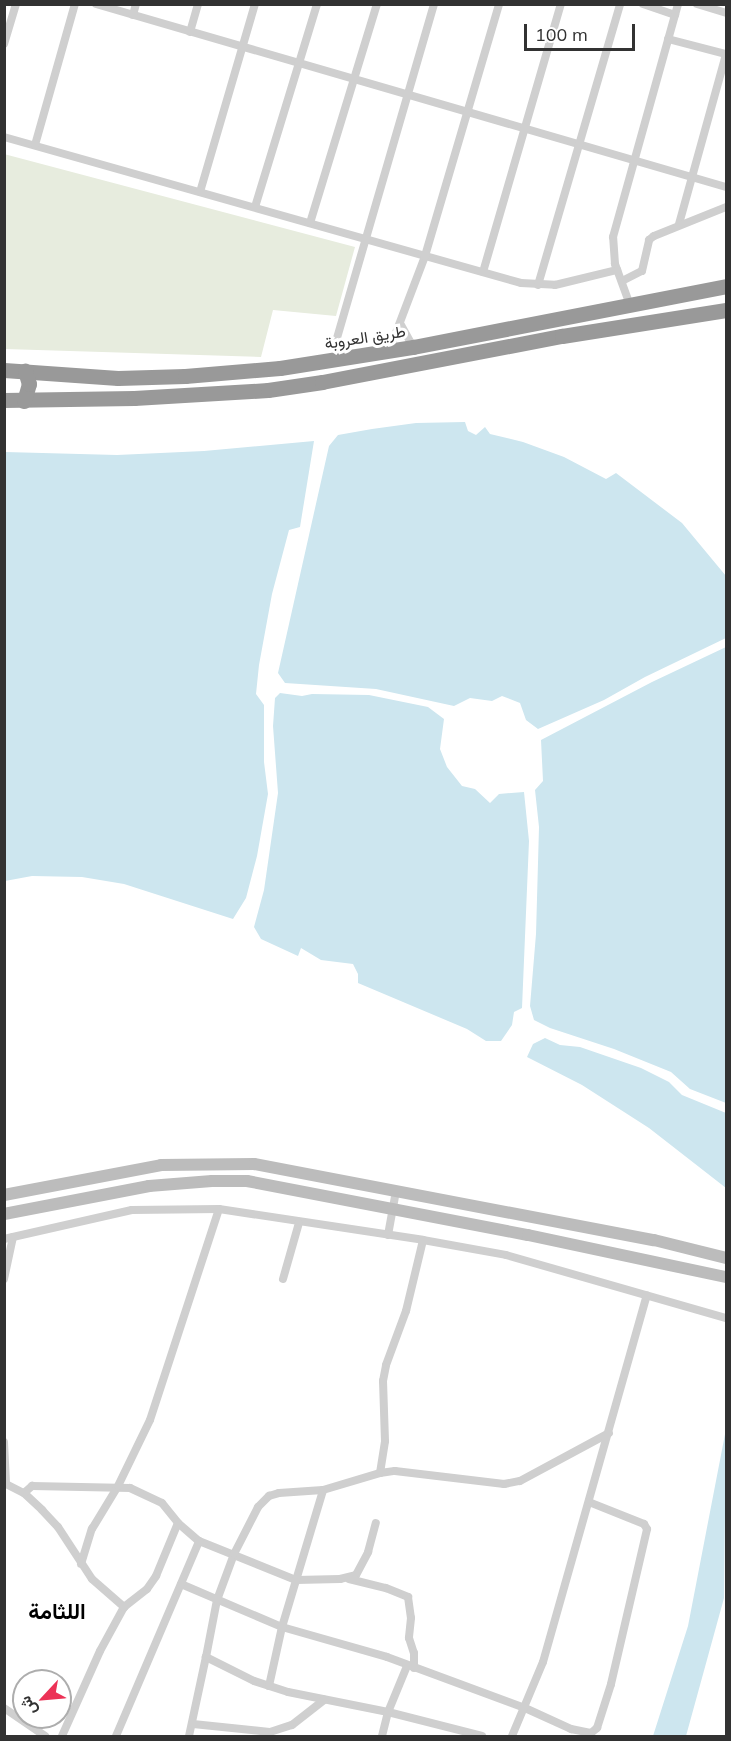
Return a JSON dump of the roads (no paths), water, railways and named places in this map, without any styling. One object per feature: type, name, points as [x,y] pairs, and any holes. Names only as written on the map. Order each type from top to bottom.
[{"type":"highway","name":"طريق العروبة","points":[[4,370],[118,378],[185,376],[280,368],[413,347],[726,286]]},
{"type":"highway","points":[[4,400],[212,395],[277,389],[573,334],[726,310]]},
{"type":"highway","points":[[24,401],[29,384],[25,371]]},
{"type":"main road","points":[[4,1195],[130,1169],[206,1163],[273,1166],[654,1240],[726,1258]]},
{"type":"main road","points":[[4,1214],[149,1186],[212,1180],[275,1185],[726,1277]]},
{"type":"street","points":[[4,44],[16,4]]},
{"type":"street","points":[[35,146],[75,4]]},
{"type":"street","points":[[96,4],[726,188]]},
{"type":"street","points":[[133,15],[136,4]]},
{"type":"street","points":[[190,32],[198,4]]},
{"type":"street","points":[[200,192],[255,4]]},
{"type":"street","points":[[255,207],[317,4]]},
{"type":"street","points":[[310,223],[377,4]]},
{"type":"street","points":[[337,338],[434,4]]},
{"type":"street","points":[[390,351],[402,325],[425,256],[499,4]]},
{"type":"street","points":[[483,272],[561,4]]},
{"type":"street","points":[[538,285],[620,4]]},
{"type":"street","points":[[643,4],[675,15]]},
{"type":"street","points":[[630,304],[617,270],[613,237],[678,4]]},
{"type":"street","points":[[697,4],[726,13]]},
{"type":"street","points":[[668,39],[726,54],[679,224]]},
{"type":"street","points":[[4,137],[425,256],[538,285],[563,283],[617,270]]},
{"type":"street","points":[[621,281],[642,271],[649,240],[679,224],[726,207]]},
{"type":"street","points":[[402,325],[413,347]]},
{"type":"street","points":[[388,1235],[396,1191]]},
{"type":"street","points":[[81,1564],[92,1528],[118,1486],[150,1420],[219,1209]]},
{"type":"street","points":[[6,1273],[9,1238],[132,1210],[219,1209],[506,1255],[726,1318]]},
{"type":"street","points":[[282,1279],[299,1223]]},
{"type":"street","points":[[380,1473],[385,1441],[383,1381],[386,1365],[406,1311],[423,1240]]},
{"type":"street","points":[[512,1737],[543,1662],[647,1295]]},
{"type":"street","points":[[189,1737],[217,1600],[250,1518],[269,1496],[279,1492],[323,1490],[380,1473],[406,1472],[488,1484],[504,1484],[520,1481],[609,1433]]},
{"type":"street","points":[[4,1443],[5,1483],[24,1493],[58,1527],[81,1564],[104,1592],[124,1607]]},
{"type":"street","points":[[24,1493],[32,1486],[89,1489],[118,1486],[130,1488],[162,1503],[178,1523],[199,1541],[296,1580],[349,1579],[386,1588],[408,1598],[411,1618],[409,1638],[414,1653],[411,1667],[388,1712],[382,1737]]},
{"type":"street","points":[[269,1686],[282,1627],[323,1490]]},
{"type":"street","points":[[181,1584],[282,1627],[387,1657],[525,1708],[571,1729],[591,1733],[597,1728],[611,1684],[647,1528],[644,1524],[589,1502]]},
{"type":"street","points":[[62,1737],[100,1650],[124,1607],[141,1594],[156,1576],[178,1523]]},
{"type":"street","points":[[349,1579],[360,1570],[376,1523]]},
{"type":"street","points":[[116,1737],[199,1541]]},
{"type":"street","points":[[206,1657],[269,1686],[324,1700],[346,1702],[388,1712],[482,1737]]},
{"type":"street","points":[[193,1724],[270,1732],[292,1725],[324,1700]]},
{"type":"street","points":[[4,1708],[45,1737]]},
{"type":"water","points":[[465,422],[468,431],[476,435],[485,427],[490,434],[523,442],[564,457],[606,479],[616,473],[682,523],[726,576],[726,638],[645,677],[604,700],[538,729],[526,720],[520,703],[502,696],[492,701],[470,698],[454,706],[376,689],[285,683],[278,673],[329,446],[338,435],[372,429],[416,423]]},
{"type":"water","points":[[314,441],[300,527],[289,530],[272,594],[259,665],[256,694],[264,705],[264,762],[268,794],[257,856],[246,898],[233,919],[124,884],[82,877],[32,876],[5,881],[5,452],[117,455],[204,451]]},
{"type":"water","points":[[726,647],[726,1103],[690,1089],[671,1072],[614,1049],[550,1028],[534,1020],[530,1006],[536,934],[539,827],[535,790],[543,781],[541,740],[652,682]]},
{"type":"water","points":[[280,693],[302,696],[312,694],[369,695],[428,707],[444,719],[440,749],[447,767],[462,786],[475,789],[490,803],[499,794],[524,792],[529,841],[522,1008],[514,1012],[512,1025],[501,1041],[486,1041],[467,1029],[358,983],[358,974],[353,964],[321,960],[301,948],[298,956],[261,939],[254,927],[264,890],[278,793],[273,726],[275,698]]},
{"type":"water","points":[[545,1038],[560,1045],[580,1047],[641,1068],[669,1082],[682,1095],[726,1113],[726,1188],[649,1128],[582,1085],[527,1057],[533,1044]]},
{"type":"water","points":[[726,1429],[724,1598],[686,1736],[653,1736],[688,1626]]},
{"type":"district","name":"اللثامة","points":[[57,1612]]}]
